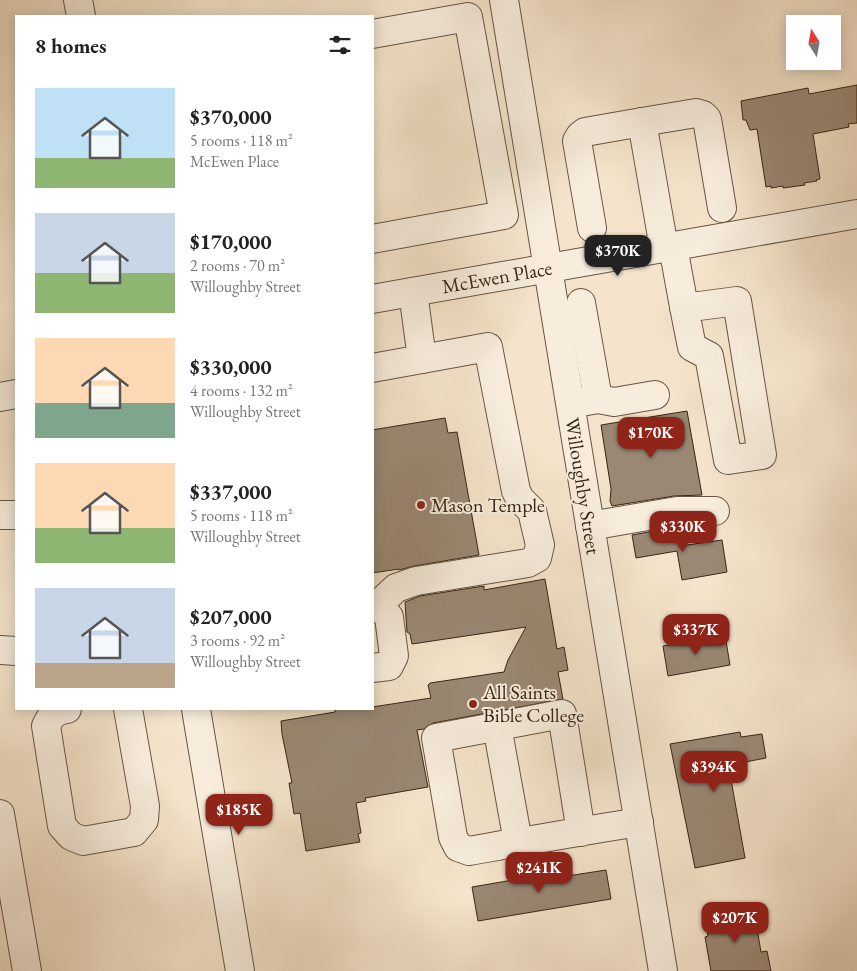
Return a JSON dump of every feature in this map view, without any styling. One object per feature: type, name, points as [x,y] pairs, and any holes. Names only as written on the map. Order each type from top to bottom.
[{"type":"street","points":[[78,0],[81,15]]},
{"type":"street","points":[[374,34],[468,17],[505,5]]},
{"type":"street","name":"Willoughby Street","points":[[505,5],[663,971]]},
{"type":"street","points":[[374,239],[504,215],[468,17]]},
{"type":"street","points":[[592,228],[577,142],[580,136],[585,132],[696,113],[708,119],[722,208]]},
{"type":"street","points":[[642,122],[668,247],[692,347],[709,356],[728,460],[762,455],[736,301],[684,308]]},
{"type":"street","name":"McEwen Place","points":[[374,299],[857,214]]},
{"type":"street","points":[[413,292],[422,359]]},
{"type":"street","points":[[581,303],[598,399]]},
{"type":"street","points":[[374,368],[488,347],[516,491],[520,499],[532,511],[540,545],[537,558],[528,563],[416,581],[396,588],[375,605],[389,617],[394,656],[389,666],[374,668]]},
{"type":"street","points":[[0,397],[15,394]]},
{"type":"street","points":[[570,403],[598,399],[614,402],[655,395]]},
{"type":"street","points":[[590,526],[677,510],[715,511]]},
{"type":"street","points":[[0,515],[15,515]]},
{"type":"street","points":[[0,650],[15,651]]},
{"type":"street","points":[[62,710],[57,711],[50,717],[46,726],[62,826],[71,836],[83,842],[134,832],[144,820],[145,806],[128,710]]},
{"type":"street","points":[[196,710],[240,971]]},
{"type":"street","points":[[581,832],[562,714],[436,738],[453,837],[458,847],[469,851],[518,842],[581,832],[639,822]]},
{"type":"street","points":[[498,726],[518,842]]},
{"type":"street","points":[[0,814],[27,971]]},
{"type":"building","points":[[857,85],[857,123],[848,124],[849,127],[813,134],[820,179],[804,183],[805,185],[783,188],[783,186],[766,187],[757,129],[750,130],[746,120],[743,120],[741,101],[808,88],[809,94]]},
{"type":"building","points":[[687,411],[702,495],[674,496],[612,506],[601,425]]},
{"type":"building","name":"Mason Temple","points":[[445,418],[448,433],[457,432],[479,555],[374,573],[374,430]]},
{"type":"building","points":[[677,527],[680,546],[722,540],[727,572],[682,580],[677,551],[636,558],[632,535]]},
{"type":"building","points":[[545,579],[557,649],[564,647],[568,670],[558,672],[563,699],[433,723],[424,729],[417,730],[428,787],[365,798],[366,801],[356,803],[361,833],[358,834],[360,842],[306,851],[300,813],[294,814],[289,783],[292,783],[281,721],[335,712],[335,710],[374,710],[374,707],[431,698],[428,685],[430,683],[504,672],[508,660],[526,627],[412,644],[410,634],[407,632],[405,602],[420,596],[484,586],[484,590]]},
{"type":"building","points":[[725,635],[730,665],[668,676],[663,646]]},
{"type":"building","points":[[740,732],[741,737],[762,734],[766,758],[745,762],[747,771],[730,774],[745,858],[695,868],[670,744]]},
{"type":"building","points":[[606,870],[611,899],[478,921],[472,887],[548,874],[548,879]]},
{"type":"building","points":[[754,911],[761,952],[767,951],[771,971],[711,971],[705,937],[708,936],[705,919]]},
{"type":"place","name":"Mason Temple","points":[[421,505]]},
{"type":"place","name":"All Saints Bible College","points":[[473,704]]}]
